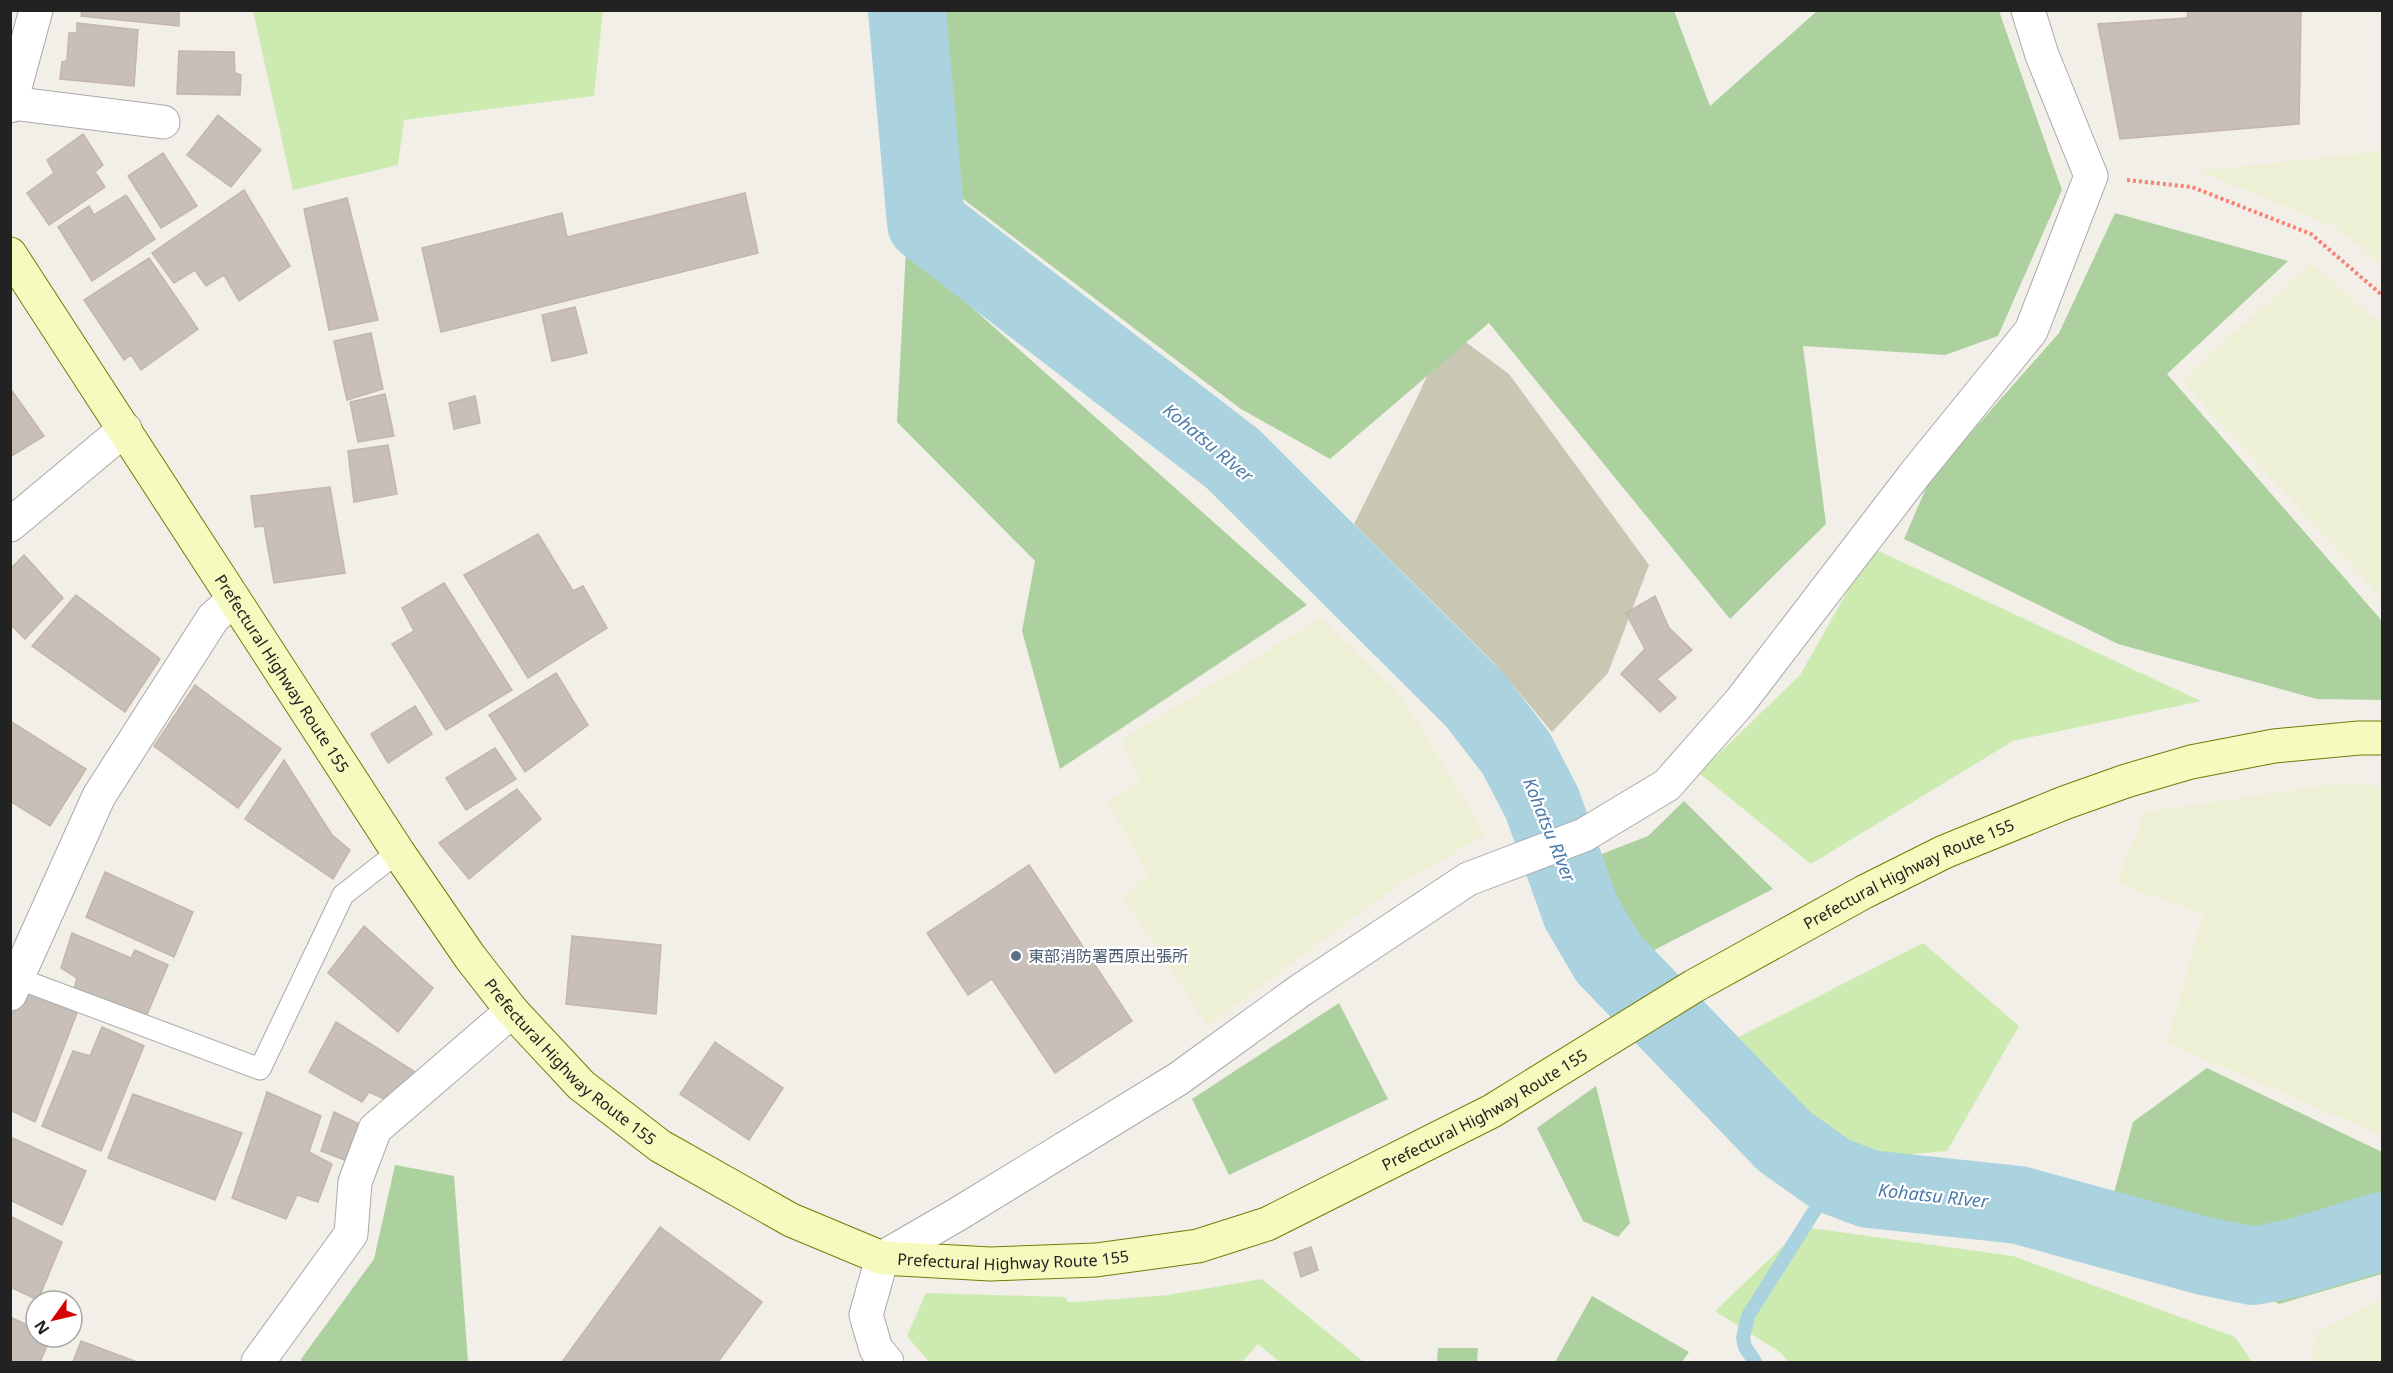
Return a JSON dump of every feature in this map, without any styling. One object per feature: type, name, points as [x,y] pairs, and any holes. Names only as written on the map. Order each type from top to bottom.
[{"type":"main road","name":"Prefectural Highway Route 155","points":[[10,254],[398,852],[470,957],[512,1011],[581,1085],[660,1146],[791,1220],[882,1257],[990,1264],[1096,1260],[1198,1246],[1267,1224],[1492,1111],[1695,986],[1874,887],[1944,852],[2064,803],[2126,781],[2191,762],[2274,746],[2382,738]]},
{"type":"street","points":[[36,10],[11,104],[163,122]]},
{"type":"street","points":[[876,1358],[866,1316],[882,1257],[958,1214],[1178,1079],[1301,990],[1468,879],[1584,835],[1667,785],[1740,702],[1915,474],[2031,331],[2091,176],[2042,55],[2028,10]]},
{"type":"street","points":[[10,525],[125,429]]},
{"type":"street","points":[[14,986],[99,795],[213,618],[233,600]]},
{"type":"street","points":[[258,1362],[351,1234],[355,1182],[375,1130],[512,1011]]},
{"type":"lane","points":[[14,986],[260,1070],[343,895],[398,852]]},
{"type":"path","points":[[2091,176],[2192,187],[2311,234],[2382,295]]},
{"type":"shaded area","points":[[2382,151],[2382,265],[2337,228],[2199,171]]},
{"type":"shaded area","points":[[2311,263],[2382,325],[2382,598],[2181,381]]},
{"type":"shaded area","points":[[1448,329],[1509,374],[1649,565],[1608,673],[1552,732],[1495,664],[1354,524],[1417,398]]},
{"type":"shaded area","points":[[1321,618],[1403,698],[1486,835],[1401,883],[1207,1026],[1123,898],[1148,875],[1108,802],[1141,779],[1121,740]]},
{"type":"shaded area","points":[[2341,783],[2382,786],[2382,1134],[2380,1135],[2167,1043],[2203,914],[2116,883],[2145,812]]},
{"type":"shaded area","points":[[2382,1298],[2382,1362],[2310,1362],[2315,1334]]},
{"type":"green space","points":[[253,11],[603,11],[594,96],[404,120],[398,165],[293,190]]},
{"type":"green space","points":[[931,11],[1674,11],[1710,106],[1817,11],[1999,11],[2062,190],[1998,336],[1945,355],[1803,346],[1826,524],[1730,619],[1489,323],[1330,459],[1241,409],[942,183]]},
{"type":"green space","points":[[2115,213],[2288,261],[2167,374],[2382,621],[2382,700],[2317,699],[2118,644],[1904,539],[1930,479],[2059,333]]},
{"type":"green space","points":[[906,249],[1307,605],[1060,769],[1022,631],[1035,561],[897,422]]},
{"type":"green space","points":[[1872,548],[2201,701],[2013,741],[1811,864],[1699,773],[1800,675]]},
{"type":"green space","points":[[1684,801],[1773,889],[1594,981],[1532,881],[1648,836]]},
{"type":"green space","points":[[1923,943],[2019,1026],[1947,1151],[1780,1166],[1692,1061]]},
{"type":"green space","points":[[1339,1003],[1388,1099],[1229,1175],[1192,1099]]},
{"type":"green space","points":[[2207,1068],[2382,1152],[2382,1274],[2279,1304],[2111,1204],[2133,1122]]},
{"type":"green space","points":[[1596,1086],[1630,1223],[1618,1237],[1583,1221],[1537,1128]]},
{"type":"green space","points":[[395,1165],[454,1176],[468,1362],[302,1362],[301,1359],[374,1259]]},
{"type":"green space","points":[[1803,1227],[2013,1256],[2235,1337],[2252,1362],[1788,1362],[1781,1353],[1715,1311]]},
{"type":"green space","points":[[1262,1279],[1364,1362],[1280,1362],[1258,1344],[1242,1362],[929,1362],[907,1336],[926,1293],[1065,1297],[1068,1302],[1078,1302],[1168,1295]]},
{"type":"green space","points":[[1592,1296],[1689,1352],[1682,1362],[1555,1362]]},
{"type":"green space","points":[[1438,1348],[1478,1348],[1477,1362],[1437,1362]]},
{"type":"building","points":[[82,10],[179,10],[179,26],[81,16]]},
{"type":"building","points":[[2188,10],[2301,10],[2299,124],[2120,139],[2098,24],[2187,18]]},
{"type":"building","points":[[77,23],[138,30],[134,86],[60,79],[62,62],[67,61],[69,33],[77,33]]},
{"type":"building","points":[[179,51],[234,52],[235,73],[241,75],[240,95],[177,94]]},
{"type":"building","points":[[218,115],[261,150],[231,187],[187,155]]},
{"type":"building","points":[[83,134],[103,165],[95,172],[105,187],[49,225],[27,193],[54,173],[47,160]]},
{"type":"building","points":[[163,153],[197,206],[161,228],[128,176]]},
{"type":"building","points":[[244,190],[290,266],[239,301],[224,275],[206,286],[195,270],[174,283],[152,253]]},
{"type":"building","points":[[745,193],[758,253],[441,332],[422,248],[562,213],[567,237]]},
{"type":"building","points":[[126,195],[155,239],[92,281],[58,227],[89,206],[94,215]]},
{"type":"building","points":[[347,198],[378,320],[329,330],[304,209]]},
{"type":"building","points":[[149,258],[198,329],[141,370],[131,355],[124,360],[84,300]]},
{"type":"building","points":[[575,307],[587,353],[552,361],[542,315]]},
{"type":"building","points":[[371,333],[383,389],[347,400],[334,341]]},
{"type":"building","points":[[10,388],[44,436],[10,457]]},
{"type":"building","points":[[385,394],[394,436],[358,442],[350,402]]},
{"type":"building","points":[[475,396],[480,423],[454,429],[449,403]]},
{"type":"building","points":[[388,445],[397,494],[354,502],[348,451]]},
{"type":"building","points":[[330,487],[345,573],[274,583],[264,526],[255,527],[251,496]]},
{"type":"building","points":[[538,534],[573,591],[583,586],[607,628],[528,678],[464,575]]},
{"type":"building","points":[[24,555],[63,598],[25,639],[10,624],[10,569]]},
{"type":"building","points":[[444,583],[512,690],[446,730],[392,644],[414,631],[402,608]]},
{"type":"building","points":[[76,595],[160,659],[125,712],[32,646]]},
{"type":"building","points":[[1655,596],[1669,628],[1692,650],[1657,679],[1676,698],[1660,712],[1621,674],[1645,649],[1626,613]]},
{"type":"building","points":[[556,673],[588,725],[525,772],[489,715]]},
{"type":"building","points":[[195,685],[281,749],[238,808],[154,746]]},
{"type":"building","points":[[415,706],[432,734],[388,763],[371,734]]},
{"type":"building","points":[[10,721],[86,769],[50,826],[10,801]]},
{"type":"building","points":[[495,748],[516,779],[466,810],[446,778]]},
{"type":"building","points":[[284,760],[332,835],[350,850],[333,879],[245,819]]},
{"type":"building","points":[[517,789],[541,819],[469,879],[439,843]]},
{"type":"building","name":"東部消防署西原出張所","points":[[1029,865],[1132,1021],[1055,1073],[992,979],[968,995],[927,933]]},
{"type":"building","points":[[105,872],[193,912],[174,957],[86,917]]},
{"type":"building","points":[[364,926],[433,988],[398,1032],[328,973]]},
{"type":"building","points":[[72,933],[131,958],[135,950],[168,965],[145,1019],[73,993],[77,978],[61,968]]},
{"type":"building","points":[[572,936],[661,945],[656,1014],[566,1004]]},
{"type":"building","points":[[23,990],[77,1013],[35,1122],[10,1110],[10,1019]]},
{"type":"building","points":[[336,1022],[415,1072],[387,1100],[369,1092],[362,1102],[309,1072]]},
{"type":"building","points":[[102,1027],[144,1046],[101,1151],[42,1126],[73,1051],[90,1056]]},
{"type":"building","points":[[715,1042],[783,1088],[749,1140],[680,1094]]},
{"type":"building","points":[[267,1092],[321,1116],[309,1152],[332,1164],[318,1202],[297,1195],[286,1219],[232,1198]]},
{"type":"building","points":[[133,1094],[242,1133],[215,1200],[108,1158]]},
{"type":"building","points":[[334,1112],[363,1126],[350,1162],[321,1151]]},
{"type":"building","points":[[10,1137],[86,1171],[62,1225],[10,1200]]},
{"type":"building","points":[[10,1216],[62,1242],[43,1289],[24,1289],[24,1294],[10,1287]]},
{"type":"building","points":[[660,1227],[762,1302],[718,1362],[562,1362]]},
{"type":"building","points":[[1311,1247],[1318,1270],[1301,1277],[1294,1253]]},
{"type":"building","points":[[10,1317],[24,1323],[24,1349],[46,1349],[40,1362],[10,1362]]},
{"type":"building","points":[[84,1342],[137,1362],[73,1362],[78,1349],[84,1349]]},
{"type":"waterway","name":"Kohatsu RIver","points":[[907,10],[926,223],[1233,459],[1475,700],[1516,753],[1542,803],[1581,912],[1608,958],[1784,1141],[1832,1175],[1869,1189],[2019,1205],[2204,1256],[2253,1266],[2294,1258],[2382,1231]]},
{"type":"waterway","points":[[1755,1362],[1745,1347],[1743,1338],[1748,1316],[1811,1216],[1839,1177]]},
{"type":"place","name":"東部消防署西原出張所","points":[[1016,956]]}]
